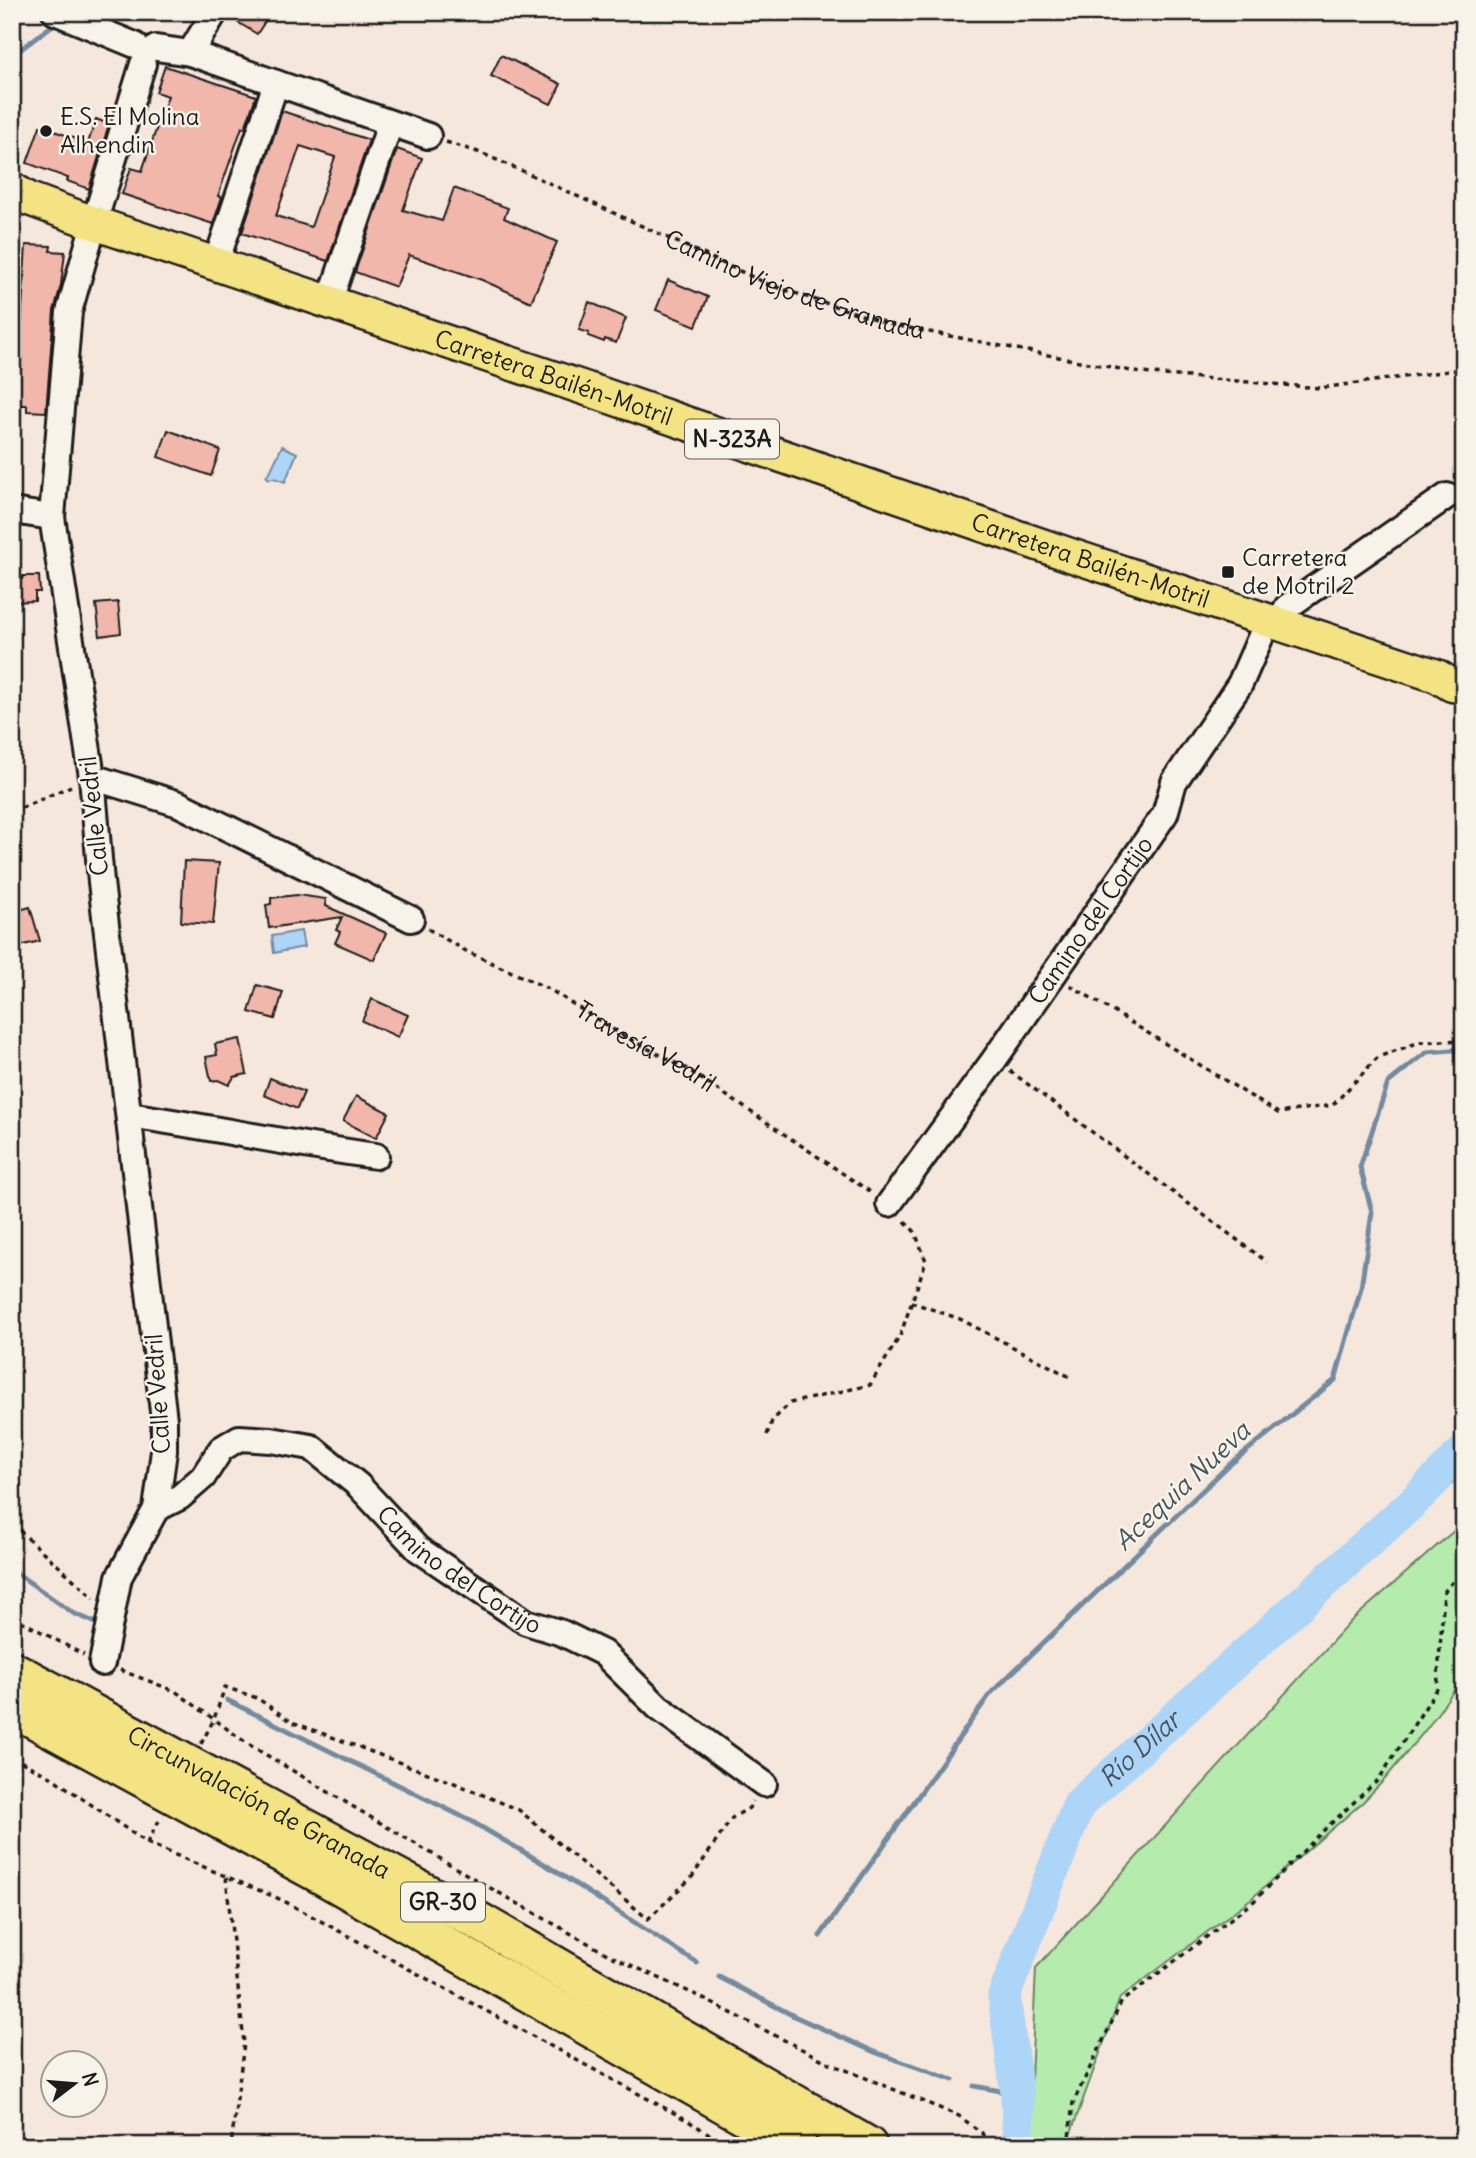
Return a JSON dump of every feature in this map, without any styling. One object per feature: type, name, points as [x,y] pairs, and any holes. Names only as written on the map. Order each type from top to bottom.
[{"type":"highway","name":"Circunvalación de Granada","points":[[12,1670],[480,1922],[868,2146]]},
{"type":"highway","name":"Circunvalación de Granada","points":[[12,1707],[327,1878],[798,2146]]},
{"type":"main road","name":"Carretera Bailén-Motril","points":[[18,196],[1275,622],[1455,679]]},
{"type":"street","points":[[55,12],[145,52],[190,53],[428,136]]},
{"type":"street","points":[[190,53],[215,12]]},
{"type":"street","name":"Calle Vedril","points":[[102,1663],[119,1577],[156,1508],[164,1451],[164,1420],[100,882],[92,777],[52,517],[69,312],[145,52]]},
{"type":"street","points":[[216,263],[276,83]]},
{"type":"street","points":[[329,303],[390,124]]},
{"type":"street","name":"Camino del Cortijo","points":[[889,1204],[994,1060],[1165,814],[1174,782],[1240,684],[1275,622],[1287,607],[1447,496]]},
{"type":"street","points":[[12,511],[52,517]]},
{"type":"street","points":[[92,777],[179,804],[411,919]]},
{"type":"street","points":[[129,1115],[376,1156]]},
{"type":"street","name":"Camino del Cortijo","points":[[156,1508],[180,1497],[203,1477],[221,1449],[239,1438],[311,1447],[358,1485],[418,1549],[526,1622],[562,1633],[603,1653],[659,1708],[764,1784]]},
{"type":"path","name":"Camino Viejo de Granada","points":[[428,136],[481,153],[770,285],[893,325],[1140,373],[1306,387],[1320,388],[1464,369]]},
{"type":"path","points":[[12,812],[92,777]]},
{"type":"path","name":"Travesía Vedril","points":[[411,919],[466,951],[549,989],[622,1035],[687,1069],[889,1204],[915,1232],[926,1261],[900,1336],[870,1385],[790,1404],[772,1421],[767,1435]]},
{"type":"path","points":[[1052,974],[1278,1113],[1333,1105],[1378,1057],[1420,1042],[1464,1040]]},
{"type":"path","points":[[994,1060],[1267,1262]]},
{"type":"path","points":[[911,1302],[960,1319],[1072,1378]]},
{"type":"path","points":[[12,1524],[111,1615]]},
{"type":"path","points":[[1068,2146],[1073,2103],[1122,2001],[1254,1901],[1379,1779],[1437,1689],[1444,1592],[1464,1568]]},
{"type":"path","points":[[12,1616],[102,1663],[175,1691],[248,1744],[608,1955],[694,1994],[829,2063],[959,2116],[982,2133],[988,2146]]},
{"type":"path","points":[[201,1744],[214,1719],[225,1687],[257,1698],[292,1722],[519,1810],[648,1919],[692,1877],[732,1818],[749,1808],[764,1784]]},
{"type":"path","points":[[12,1757],[51,1777],[148,1843],[282,1900],[685,2119],[729,2146]]},
{"type":"path","points":[[148,1843],[164,1812]]},
{"type":"path","points":[[226,1876],[244,2043],[231,2146]]},
{"type":"green space","points":[[1464,1522],[1464,1676],[1428,1727],[1363,1802],[1252,1898],[1120,1998],[1066,2146],[1028,2146],[1036,1968],[1351,1621]]},
{"type":"water","points":[[282,446],[297,453],[285,482],[266,476]]},
{"type":"water","points":[[301,931],[304,947],[274,953],[272,936]]},
{"type":"building","points":[[230,12],[271,12],[257,34],[229,17]]},
{"type":"building","points":[[501,55],[561,84],[551,104],[491,76]]},
{"type":"building","points":[[165,66],[256,96],[218,196],[222,197],[213,224],[122,194],[131,168],[142,171],[168,96],[156,92]]},
{"type":"building","points":[[282,111],[369,140],[328,261],[242,233]],"holes":[[[300,146],[335,157],[311,227],[276,216]]]},
{"type":"building","points":[[96,119],[109,124],[89,189],[27,163],[40,126],[88,143]]},
{"type":"building","points":[[397,149],[422,158],[403,210],[442,221],[454,188],[508,208],[504,218],[557,242],[531,302],[482,280],[409,255],[396,287],[355,272]]},
{"type":"building","points":[[26,245],[51,246],[50,251],[65,252],[61,285],[54,311],[46,412],[27,411],[27,405],[16,405]]},
{"type":"building","points":[[668,280],[708,297],[696,326],[656,310]]},
{"type":"building","points":[[589,302],[626,318],[616,343],[605,339],[604,342],[579,330]]},
{"type":"building","points":[[168,430],[220,450],[211,476],[158,457]]},
{"type":"building","points":[[23,576],[39,576],[40,592],[35,592],[35,601],[12,602],[12,579],[22,579]]},
{"type":"building","points":[[118,602],[121,633],[100,636],[96,604]]},
{"type":"building","points":[[184,861],[219,863],[213,924],[181,922]]},
{"type":"building","points":[[297,895],[326,899],[326,906],[386,933],[374,960],[335,943],[340,932],[336,930],[342,917],[269,928],[266,905],[271,904],[271,898]]},
{"type":"building","points":[[30,907],[40,941],[12,948],[12,912]]},
{"type":"building","points":[[257,985],[283,992],[275,1019],[249,1012]]},
{"type":"building","points":[[372,999],[408,1015],[398,1037],[362,1021]]},
{"type":"building","points":[[240,1039],[247,1074],[234,1077],[229,1085],[218,1080],[211,1081],[206,1057],[217,1055],[215,1044]]},
{"type":"building","points":[[270,1078],[304,1092],[297,1109],[264,1095]]},
{"type":"building","points":[[356,1096],[389,1113],[376,1138],[343,1121]]},
{"type":"waterway","points":[[12,56],[54,24]]},
{"type":"waterway","name":"Acequia Nueva","points":[[820,1936],[990,1694],[1229,1465],[1335,1380],[1361,1288],[1372,1212],[1360,1167],[1388,1083],[1427,1052],[1464,1049]]},
{"type":"waterway","name":"Río Dílar","points":[[1019,2146],[1017,2094],[1004,1996],[1079,1804],[1412,1503],[1464,1451]]},
{"type":"waterway","points":[[12,1570],[73,1613],[96,1623]]},
{"type":"waterway","points":[[227,1700],[469,1820],[546,1865],[697,1963]]},
{"type":"waterway","points":[[719,1977],[796,2017],[877,2053],[953,2080]]},
{"type":"waterway","points":[[974,2086],[1017,2094]]},
{"type":"place","name":"E.S. El Molina Alhendin","points":[[46,131]]},
{"type":"place","name":"Carretera de Motril 2","points":[[1228,572]]}]
